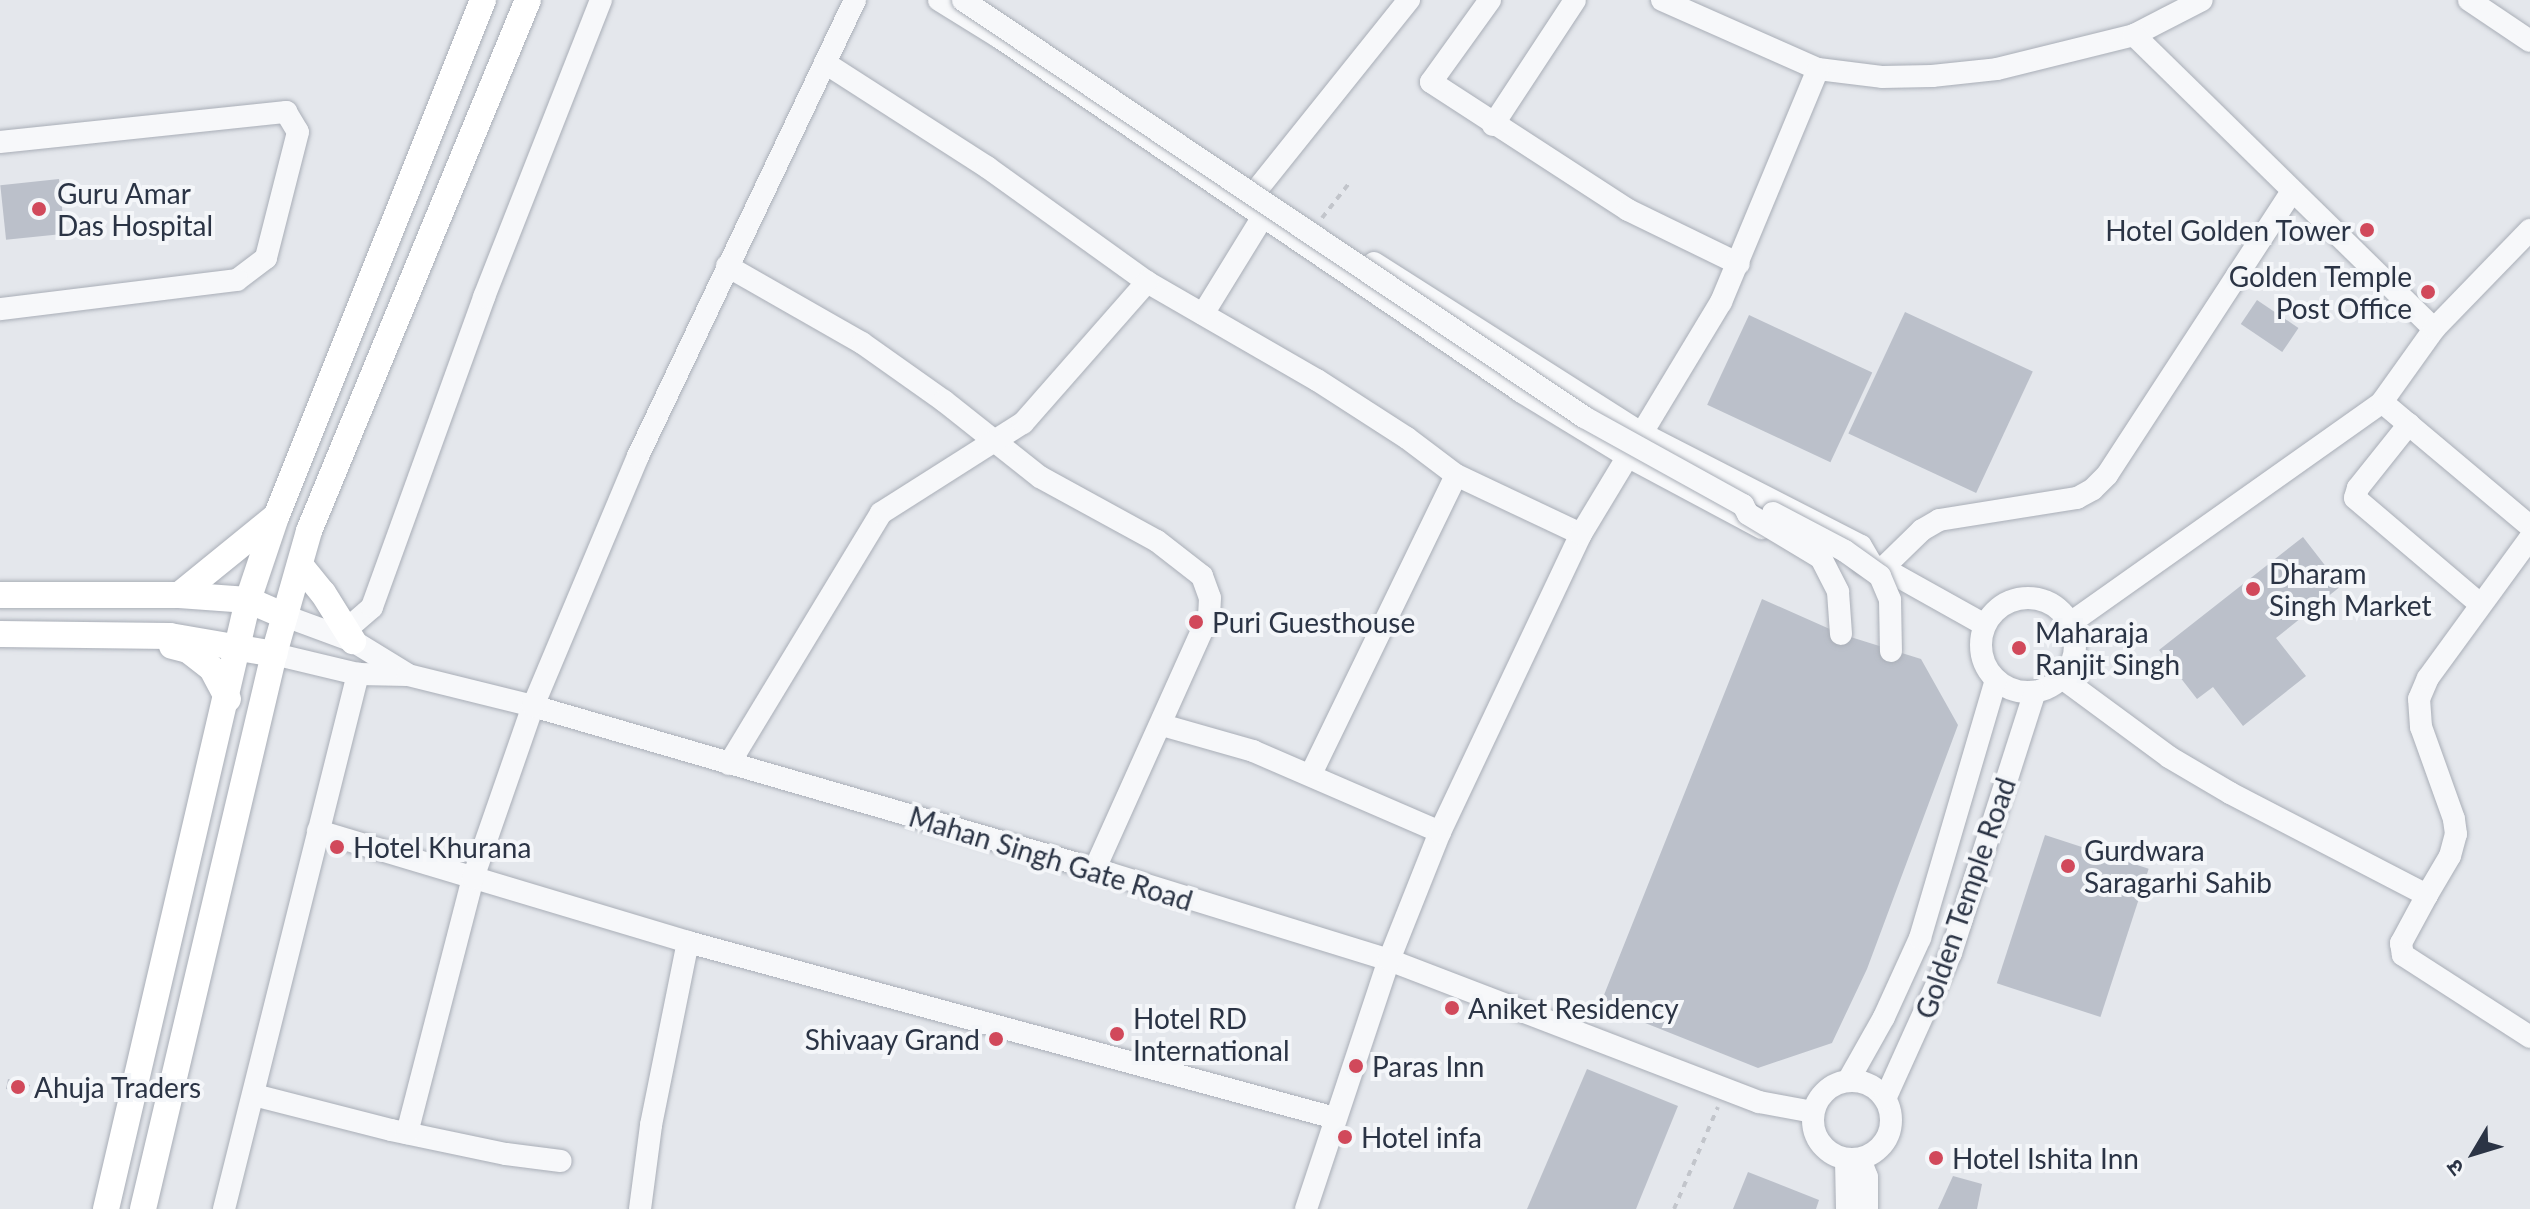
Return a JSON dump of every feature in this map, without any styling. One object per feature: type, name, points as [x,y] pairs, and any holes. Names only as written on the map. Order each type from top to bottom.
[{"type":"main road","points":[[106,1209],[228,699],[248,600],[276,517],[483,0]]},
{"type":"main road","points":[[143,1209],[274,654],[309,531],[528,0]]},
{"type":"main road","points":[[179,595],[276,517]]},
{"type":"main road","points":[[300,565],[350,635]]},
{"type":"main road","points":[[0,595],[179,595],[248,600],[285,616]]},
{"type":"main road","points":[[0,634],[170,636],[274,654]]},
{"type":"main road","points":[[138,636],[188,650],[212,669],[228,699]]},
{"type":"street","points":[[350,635],[372,607],[484,297],[601,0]]},
{"type":"street","points":[[407,1133],[473,878],[533,706],[604,531],[855,0]]},
{"type":"street","points":[[939,0],[999,37],[1522,392],[1627,456],[1749,523],[1851,563],[1877,565],[1939,520],[2077,498],[2093,489],[2107,475],[2292,191]]},
{"type":"street","points":[[963,0],[1584,417],[1743,505],[1748,514],[1821,558],[1838,592],[1841,634]]},
{"type":"street","points":[[980,0],[1521,360],[1641,433],[1861,546],[1877,565],[1985,625]]},
{"type":"street","points":[[1259,187],[1409,0]]},
{"type":"street","points":[[1490,0],[1431,82],[1628,210],[1739,264]]},
{"type":"street","points":[[1493,125],[1575,0]]},
{"type":"street","points":[[1662,0],[1818,69],[1882,77],[1997,69],[2134,35],[2202,0]]},
{"type":"street","points":[[2469,0],[2530,41]]},
{"type":"street","points":[[2134,35],[2434,329]]},
{"type":"street","points":[[825,63],[987,167],[1147,282],[1394,430],[1456,475],[1581,534]]},
{"type":"street","points":[[1306,1209],[1389,960],[1440,832],[1581,534],[1691,353],[1739,264],[1818,69]]},
{"type":"street","points":[[0,142],[286,112],[298,132],[266,258],[237,280],[0,309]]},
{"type":"street","points":[[1203,314],[1262,218]]},
{"type":"street","points":[[2069,624],[2382,402],[2434,329],[2530,230]]},
{"type":"street","points":[[727,266],[862,343],[944,401],[1040,477],[1157,541],[1202,576],[1210,598],[1209,615],[1095,869]]},
{"type":"street","points":[[729,764],[881,513],[1023,423],[1147,282]]},
{"type":"street","points":[[2382,402],[2530,526]]},
{"type":"street","points":[[2409,424],[2358,488],[2355,498],[2480,604]]},
{"type":"street","points":[[1311,774],[1456,475]]},
{"type":"street","points":[[1743,505],[1755,504],[1845,551],[1880,576],[1890,600],[1891,651]]},
{"type":"street","points":[[2530,538],[2428,678],[2419,699],[2421,727],[2454,819],[2456,834],[2450,856],[2401,943],[2403,955],[2530,1037]]},
{"type":"street","points":[[2019,599],[2048,603],[2069,624],[2075,651],[2062,678],[2035,692],[2014,690],[1996,680],[1981,654],[1985,625],[2005,604],[2019,599]]},
{"type":"street","points":[[285,616],[350,635],[408,675]]},
{"type":"street","name":"Mahan Singh Gate Road","points":[[274,654],[358,674],[408,675],[533,706],[1095,869],[1389,960],[1759,1102],[1813,1112]]},
{"type":"street","points":[[224,1209],[358,674]]},
{"type":"street","points":[[2062,678],[2193,772],[2427,895]]},
{"type":"street","name":"Golden Temple Road","points":[[1848,1081],[1884,1017],[1920,938],[1996,680]]},
{"type":"street","name":"Golden Temple Road","points":[[1885,1099],[1951,953],[2035,692]]},
{"type":"street","points":[[1162,725],[1240,747],[1311,774],[1440,832]]},
{"type":"street","points":[[318,831],[688,942],[1335,1118]]},
{"type":"street","points":[[640,1209],[651,1125],[688,942]]},
{"type":"street","points":[[1853,1160],[1881,1147],[1891,1124],[1885,1099],[1869,1085],[1848,1081],[1826,1090],[1813,1112],[1816,1137],[1823,1148],[1853,1160],[1867,1177],[1867,1209]]},
{"type":"street","points":[[254,1095],[407,1133],[561,1161]]},
{"type":"street","points":[[1847,1209],[1853,1160]]},
{"type":"path","points":[[1316,225],[1350,182]]},
{"type":"path","points":[[1674,1209],[1726,1090]]},
{"type":"building","points":[[59,179],[65,234],[6,240],[0,185]]},
{"type":"building","points":[[2257,300],[2298,328],[2282,352],[2241,324]]},
{"type":"building","points":[[1905,312],[2033,372],[1976,493],[1848,433]]},
{"type":"building","points":[[1749,315],[1872,372],[1830,462],[1707,405]]},
{"type":"building","points":[[2303,537],[2341,586],[2276,638],[2306,676],[2243,726],[2213,687],[2197,699],[2159,650]]},
{"type":"building","points":[[1762,599],[1841,634],[1921,659],[1958,725],[1867,969],[1832,1043],[1758,1068],[1600,1005]]},
{"type":"building","points":[[2045,835],[2149,869],[2100,1017],[1997,983]]},
{"type":"building","points":[[1587,1069],[1678,1106],[1636,1209],[1527,1209]]},
{"type":"building","name":"Ahuja Traders","points":[[8,1079],[30,1085],[26,1093],[6,1089]]},
{"type":"building","points":[[1748,1172],[1819,1200],[1816,1209],[1733,1209]]},
{"type":"building","points":[[1953,1176],[1982,1184],[1977,1209],[1938,1209]]},
{"type":"place","name":"Guru Amar Das Hospital","points":[[39,209]]},
{"type":"place","name":"Hotel Golden Tower","points":[[2367,230]]},
{"type":"place","name":"Golden Temple Post Office","points":[[2428,292]]},
{"type":"place","name":"Dharam Singh Market","points":[[2253,589]]},
{"type":"place","name":"Puri Guesthouse","points":[[1196,622]]},
{"type":"place","name":"Maharaja Ranjit Singh","points":[[2019,648]]},
{"type":"place","name":"Hotel Khurana","points":[[337,847]]},
{"type":"place","name":"Gurdwara Saragarhi Sahib","points":[[2068,866]]},
{"type":"place","name":"Aniket Residency","points":[[1452,1008]]},
{"type":"place","name":"Hotel RD International","points":[[1117,1034]]},
{"type":"place","name":"Shivaay Grand","points":[[996,1039]]},
{"type":"place","name":"Paras Inn","points":[[1356,1066]]},
{"type":"place","name":"Ahuja Traders","points":[[18,1087]]},
{"type":"place","name":"Hotel infa","points":[[1345,1137]]},
{"type":"place","name":"Hotel Ishita Inn","points":[[1936,1158]]}]
